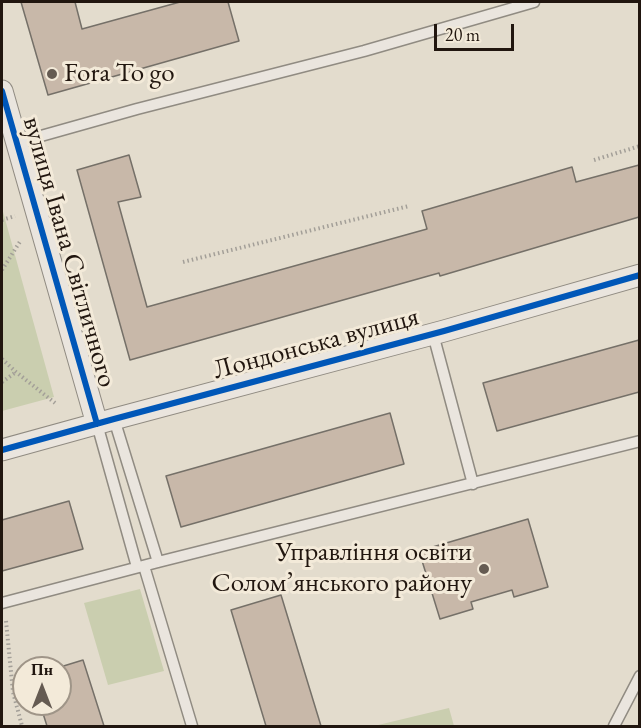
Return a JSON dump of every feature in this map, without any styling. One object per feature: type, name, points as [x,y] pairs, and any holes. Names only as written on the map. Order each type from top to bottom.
[{"type":"street","name":"вулиця Івана Світличного","points":[[2,91],[16,143],[105,421]]},
{"type":"street","name":"Лондонська вулиця","points":[[2,450],[433,334],[639,275]]},
{"type":"lane","points":[[16,143],[137,109],[364,51],[534,2]]},
{"type":"lane","points":[[433,334],[473,484]]},
{"type":"lane","points":[[105,421],[158,561]]},
{"type":"lane","points":[[105,421],[140,566],[192,726]]},
{"type":"lane","points":[[3,603],[158,561],[639,441]]},
{"type":"lane","points":[[614,726],[639,676]]},
{"type":"path","points":[[594,160],[639,146]]},
{"type":"path","points":[[183,262],[409,206]]},
{"type":"path","points":[[2,220],[19,215]]},
{"type":"path","points":[[2,270],[24,236]]},
{"type":"path","points":[[2,358],[55,403]]},
{"type":"path","points":[[2,382],[16,372]]},
{"type":"path","points":[[3,603],[13,692],[22,726]]},
{"type":"green space","points":[[2,208],[54,397],[2,411]]},
{"type":"green space","points":[[140,589],[164,671],[108,685],[84,603]]},
{"type":"green space","points":[[449,708],[454,726],[374,726]]},
{"type":"building","points":[[21,2],[75,2],[82,29],[180,2],[228,2],[239,41],[48,95]]},
{"type":"building","points":[[129,155],[141,197],[118,202],[147,307],[427,229],[422,211],[572,167],[576,182],[639,165],[639,217],[440,276],[439,273],[130,360],[77,170]]},
{"type":"building","points":[[639,340],[639,392],[497,431],[483,383]]},
{"type":"building","points":[[390,413],[404,464],[181,527],[166,476]]},
{"type":"building","points":[[69,501],[83,549],[2,571],[2,520]]},
{"type":"building","name":"Управління освіти Солом’янського району","points":[[528,519],[548,587],[514,597],[512,590],[471,602],[473,609],[440,619],[419,551]]},
{"type":"building","points":[[281,595],[321,726],[266,726],[231,610]]},
{"type":"building","points":[[83,660],[104,726],[47,726],[44,716],[72,716],[72,663]]},
{"type":"cycle path","points":[[2,91],[97,424]]},
{"type":"cycle path","points":[[2,450],[444,331],[640,275]]},
{"type":"place","name":"Fora To go","points":[[52,74]]},
{"type":"place","name":"Управління освіти Солом’янського району","points":[[484,569]]}]
